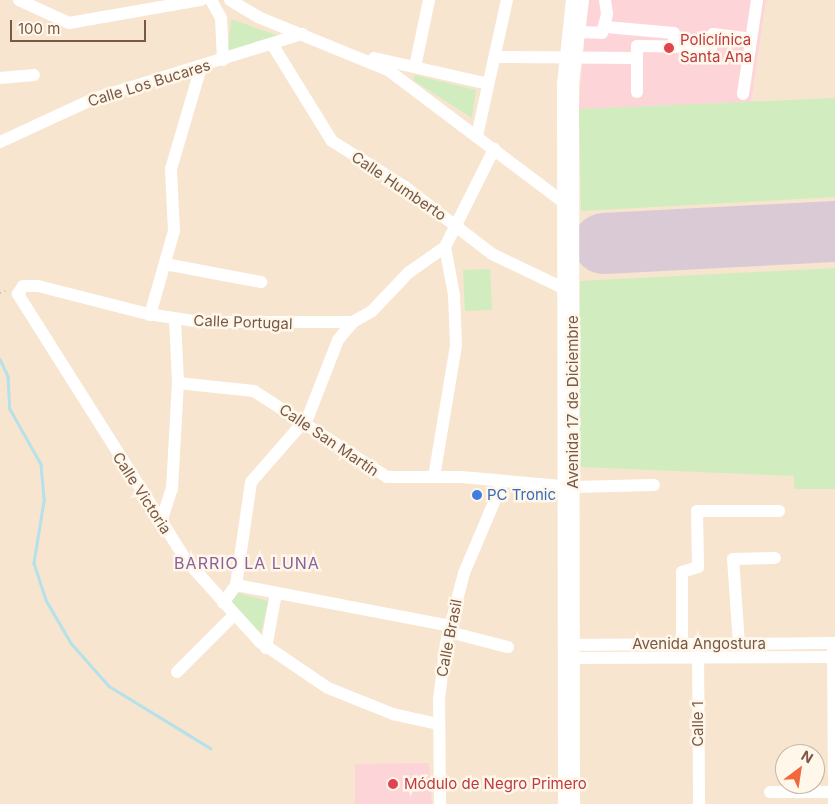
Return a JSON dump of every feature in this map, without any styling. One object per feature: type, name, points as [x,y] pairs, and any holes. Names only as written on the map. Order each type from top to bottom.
[{"type":"street","points":[[19,0],[69,23],[201,0]]},
{"type":"street","points":[[211,0],[220,18],[224,60]]},
{"type":"street","points":[[415,67],[430,0]]},
{"type":"street","points":[[477,136],[507,0]]},
{"type":"street","name":"Avenida 17 de Diciembre","points":[[568,486],[563,288],[563,202],[572,0]]},
{"type":"street","name":"Avenida 17 de Diciembre","points":[[574,804],[568,644],[569,60],[578,32],[583,0]]},
{"type":"street","points":[[578,32],[600,34],[606,27],[605,0]]},
{"type":"street","points":[[743,94],[757,0]]},
{"type":"street","points":[[238,2],[302,34],[352,53],[408,82],[563,202]]},
{"type":"street","points":[[606,27],[674,33],[674,47]]},
{"type":"street","name":"Calle Los Bucares","points":[[0,142],[93,99],[224,60],[302,34]]},
{"type":"street","points":[[637,92],[636,46],[710,47],[713,34],[751,39]]},
{"type":"street","name":"Calle Humberto","points":[[272,44],[327,137],[454,224],[498,258],[563,288]]},
{"type":"street","points":[[352,53],[488,84]]},
{"type":"street","points":[[494,57],[569,60],[580,66],[637,62]]},
{"type":"street","points":[[150,315],[174,231],[170,177],[201,67]]},
{"type":"street","points":[[0,78],[34,75]]},
{"type":"street","points":[[434,478],[456,346],[454,294],[445,247],[454,224],[494,149]]},
{"type":"street","points":[[223,603],[236,585],[249,486],[260,468],[303,424],[338,340],[353,322],[372,311],[408,273],[445,247]]},
{"type":"street","points":[[165,264],[261,282]]},
{"type":"street","name":"Calle Portugal","points":[[19,290],[30,285],[53,289],[150,315],[175,319],[242,325],[353,322]]},
{"type":"street","name":"Calle Victoria","points":[[19,290],[22,306],[161,522],[234,615],[266,648],[328,688],[393,714],[438,724]]},
{"type":"street","points":[[161,522],[172,489],[178,383],[175,319]]},
{"type":"street","name":"Calle San Martín","points":[[178,383],[246,388],[378,474],[568,486],[654,485]]},
{"type":"street","name":"Calle Brasil","points":[[440,804],[438,724],[449,629],[464,573],[503,481]]},
{"type":"street","points":[[682,644],[682,572],[698,566],[697,511],[779,511]]},
{"type":"street","points":[[739,644],[733,559],[775,558]]},
{"type":"street","points":[[236,585],[449,629],[508,647]]},
{"type":"street","points":[[266,648],[276,593]]},
{"type":"street","points":[[177,672],[234,615]]},
{"type":"street","points":[[770,792],[834,798],[834,643]]},
{"type":"street","name":"Avenida Angostura","points":[[568,644],[834,643]]},
{"type":"street","name":"Calle 1","points":[[698,644],[699,804]]},
{"type":"street","name":"Avenida Angostura","points":[[569,658],[834,657]]},
{"type":"street","name":"Avenida 17 de Diciembre","points":[[564,804],[569,658]]},
{"type":"shaded area","points":[[0,0],[835,0],[835,804],[0,804]]},
{"type":"shaded area","name":"Policlínica Santa Ana","points":[[587,0],[766,0],[751,102],[579,109]]},
{"type":"shaded area","name":"Módulo de Negro Primero","points":[[429,763],[432,804],[355,804],[355,764]]},
{"type":"green space","points":[[231,19],[279,36],[228,51]]},
{"type":"green space","points":[[415,75],[476,90],[472,118],[413,80]]},
{"type":"green space","points":[[835,98],[835,197],[581,211],[579,109]]},
{"type":"green space","points":[[835,268],[835,489],[794,489],[794,476],[579,467],[580,281]]},
{"type":"green space","points":[[490,269],[492,310],[465,311],[463,270]]},
{"type":"green space","points":[[238,593],[268,601],[261,633],[230,604]]},
{"type":"waterway","points":[[0,359],[8,376],[10,409],[41,464],[44,501],[34,563],[46,600],[71,643],[109,686],[210,748]]},
{"type":"runway","points":[[603,243],[835,231]]},
{"type":"place","name":"Policlínica Santa Ana","points":[[669,48]]},
{"type":"place","name":"PC Tronic","points":[[477,495]]},
{"type":"place","name":"Módulo de Negro Primero","points":[[393,784]]},
{"type":"district","name":"BARRIO LA LUNA","points":[[247,563]]}]
